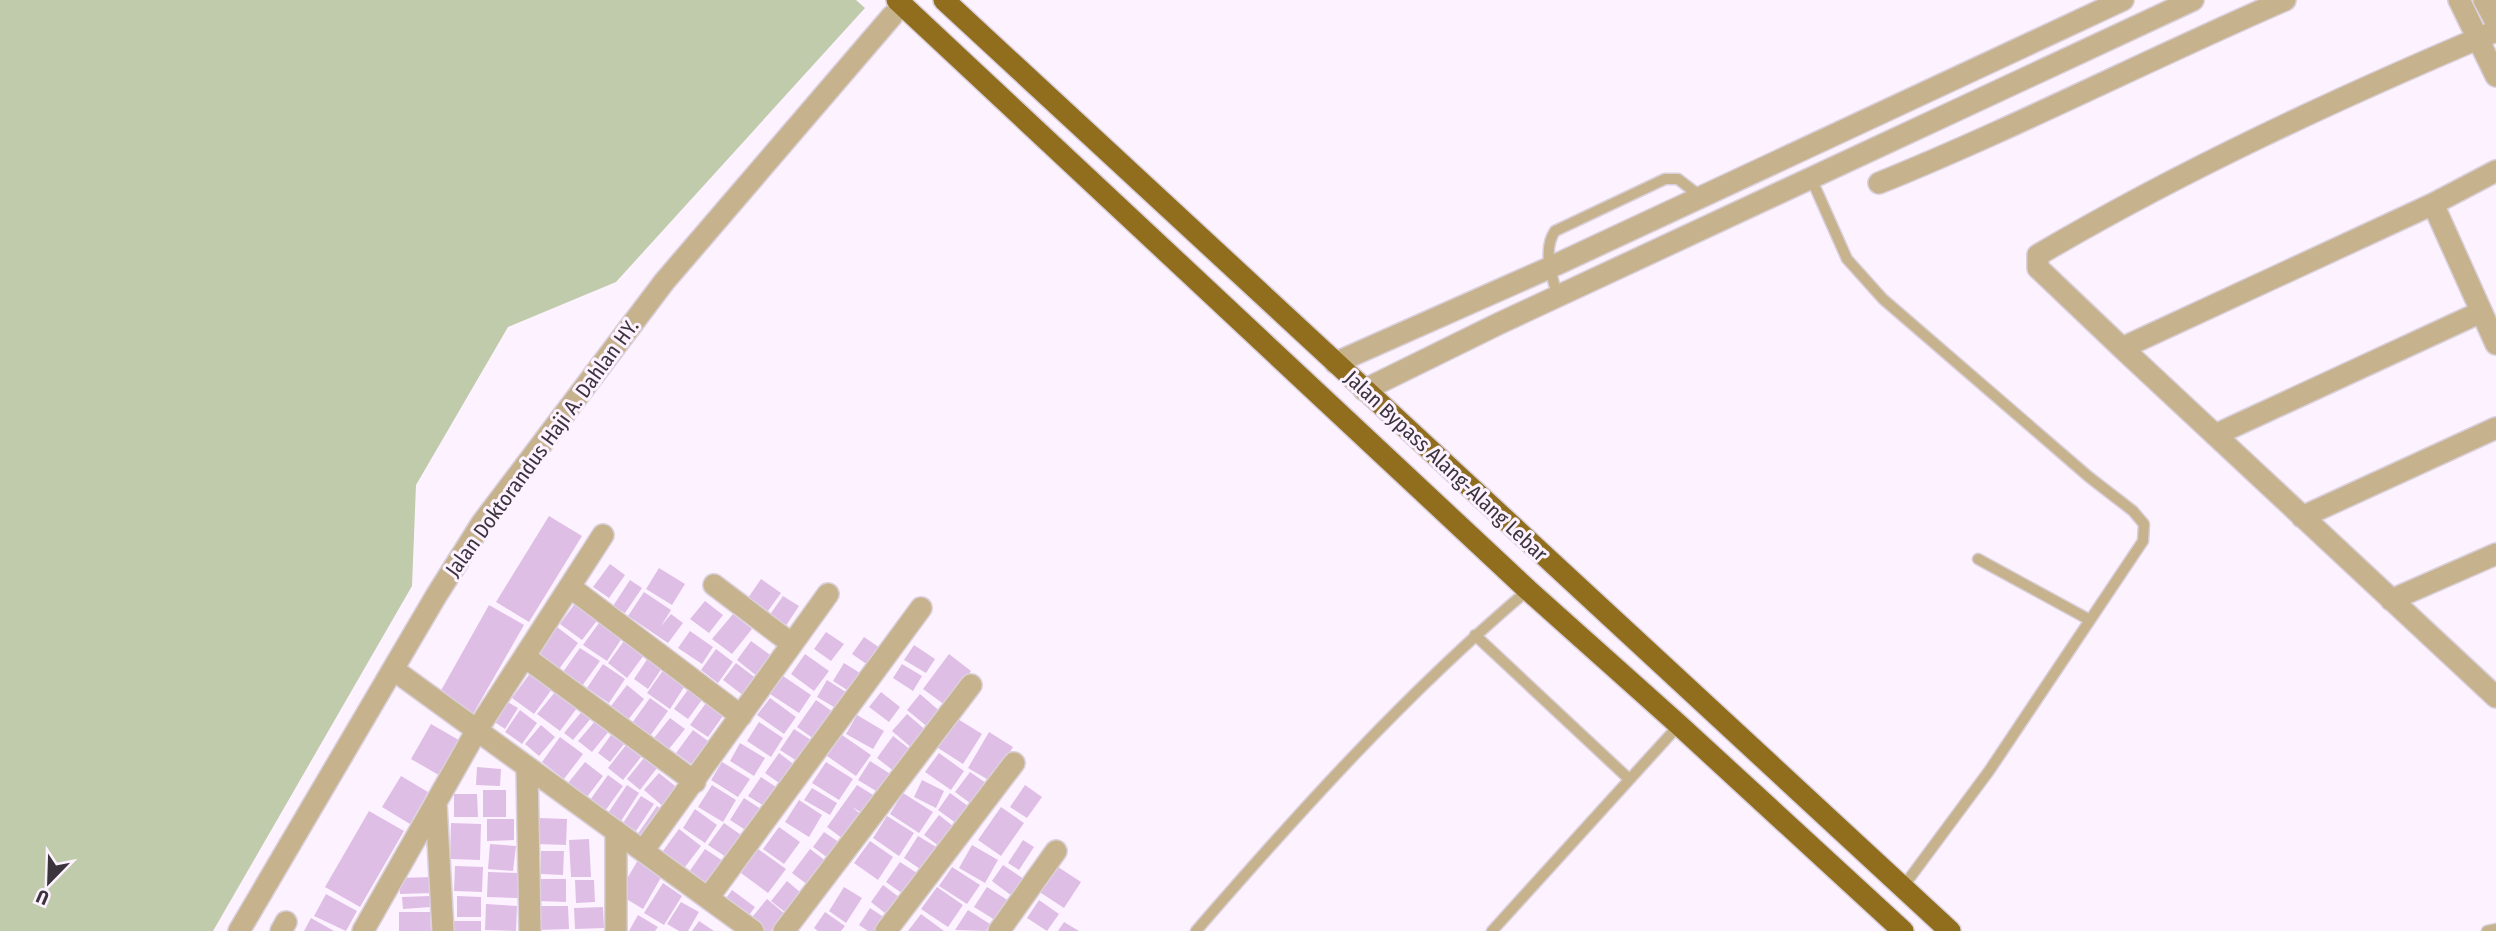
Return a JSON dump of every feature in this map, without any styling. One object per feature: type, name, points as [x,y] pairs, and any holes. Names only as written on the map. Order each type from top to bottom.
[{"type":"highway","name":"Jalan Bypass Alang-Alang Lebar","points":[[944,0],[1950,931]]},
{"type":"highway","name":"Jalan Bypass Alang-Alang Lebar","points":[[897,7],[1528,590],[1903,931]]},
{"type":"street","points":[[1335,363],[1549,268],[2123,0]]},
{"type":"street","points":[[1364,390],[1977,100],[2164,7],[2193,0]]},
{"type":"street","points":[[1879,183],[1994,135],[2179,46],[2285,0]]},
{"type":"street","points":[[2459,0],[2487,35],[2496,76]]},
{"type":"street","points":[[2484,0],[2496,22]]},
{"type":"street","name":"Jalan Doktorandus Haji A. Dahlan HY.","points":[[239,931],[482,523],[664,282],[897,7]]},
{"type":"street","points":[[2164,7],[2179,46]]},
{"type":"street","points":[[2487,35],[2133,199],[2038,255],[2038,268],[2496,697]]},
{"type":"street","points":[[1977,100],[1994,135]]},
{"type":"street","points":[[2122,348],[2433,204],[2496,171]]},
{"type":"street","points":[[2433,204],[2496,344]]},
{"type":"street","points":[[2215,435],[2481,312]]},
{"type":"street","points":[[2302,517],[2496,428]]},
{"type":"street","points":[[363,931],[477,730],[603,535]]},
{"type":"street","points":[[2390,600],[2496,554]]},
{"type":"street","points":[[714,585],[792,644]]},
{"type":"street","points":[[570,587],[741,716]]},
{"type":"street","points":[[643,851],[828,594]]},
{"type":"street","points":[[708,898],[921,608]]},
{"type":"street","points":[[525,657],[695,782]]},
{"type":"street","points":[[394,670],[708,898],[743,928]]},
{"type":"street","points":[[784,931],[971,685]]},
{"type":"street","points":[[886,931],[1014,763]]},
{"type":"street","points":[[527,767],[530,931]]},
{"type":"street","points":[[436,804],[443,931]]},
{"type":"street","points":[[616,831],[616,931]]},
{"type":"street","points":[[999,931],[1056,851]]},
{"type":"lane","points":[[1559,298],[1549,268],[1550,240],[1555,231],[1665,178],[1678,178],[1700,197]]},
{"type":"lane","points":[[1811,178],[1855,271],[1883,299],[2089,477],[2133,511],[2144,524],[2143,541],[2088,619],[1989,771],[1903,887]]},
{"type":"lane","points":[[1978,559],[2088,619]]},
{"type":"lane","points":[[1196,931],[1294,819],[1448,659],[1528,590]]},
{"type":"lane","points":[[1475,635],[1629,779]]},
{"type":"lane","points":[[1492,931],[1679,725]]},
{"type":"lane","points":[[2487,931],[2496,929]]},
{"type":"green space","points":[[0,0],[856,0],[865,8],[616,282],[508,327],[416,485],[412,586],[213,931],[0,931]]},
{"type":"building","points":[[549,516],[582,536],[529,622],[496,602]]},
{"type":"building","points":[[610,564],[625,575],[609,598],[593,587]]},
{"type":"building","points":[[659,568],[685,584],[672,605],[646,589]]},
{"type":"building","points":[[761,579],[781,593],[765,615],[746,601]]},
{"type":"building","points":[[630,580],[642,588],[625,613],[613,606]]},
{"type":"building","points":[[644,592],[671,610],[661,626],[671,614],[683,623],[668,643],[628,616]]},
{"type":"building","points":[[783,596],[799,606],[785,627],[769,616]]},
{"type":"building","points":[[705,601],[723,615],[709,633],[690,619]]},
{"type":"building","points":[[576,602],[599,618],[582,640],[560,624]]},
{"type":"building","points":[[489,605],[524,625],[473,714],[439,694]]},
{"type":"building","points":[[733,614],[752,629],[732,654],[712,639]]},
{"type":"building","points":[[599,623],[622,638],[607,661],[583,645]]},
{"type":"building","points":[[557,627],[578,643],[559,669],[538,653]]},
{"type":"building","points":[[690,631],[713,647],[702,664],[678,648]]},
{"type":"building","points":[[826,632],[844,644],[831,661],[814,649]]},
{"type":"building","points":[[864,637],[880,648],[868,665],[852,654]]},
{"type":"building","points":[[624,641],[644,655],[627,678],[608,663]]},
{"type":"building","points":[[751,641],[773,657],[758,677],[737,660]]},
{"type":"building","points":[[914,645],[935,659],[926,673],[904,660]]},
{"type":"building","points":[[580,648],[600,661],[582,686],[563,672]]},
{"type":"building","points":[[716,649],[733,662],[718,683],[701,670]]},
{"type":"building","points":[[805,654],[829,671],[814,691],[791,674]]},
{"type":"building","points":[[949,654],[971,671],[945,705],[923,689]]},
{"type":"building","points":[[650,655],[664,665],[648,689],[634,679]]},
{"type":"building","points":[[736,663],[757,679],[744,696],[723,680]]},
{"type":"building","points":[[844,663],[863,675],[852,693],[833,681]]},
{"type":"building","points":[[603,664],[625,679],[609,703],[587,688]]},
{"type":"building","points":[[902,664],[922,676],[913,691],[893,678]]},
{"type":"building","points":[[664,669],[686,684],[670,709],[647,693]]},
{"type":"building","points":[[531,672],[552,689],[534,714],[512,698]]},
{"type":"building","points":[[783,676],[811,695],[799,713],[770,694]]},
{"type":"building","points":[[827,680],[849,694],[839,710],[817,697]]},
{"type":"building","points":[[627,685],[644,699],[628,720],[611,706]]},
{"type":"building","points":[[690,687],[704,697],[688,719],[674,709]]},
{"type":"building","points":[[555,692],[577,708],[560,731],[537,714]]},
{"type":"building","points":[[881,692],[900,707],[889,722],[869,707]]},
{"type":"building","points":[[920,694],[943,714],[930,729],[907,710]]},
{"type":"building","points":[[650,698],[668,711],[650,736],[632,723]]},
{"type":"building","points":[[770,698],[796,717],[784,734],[757,715]]},
{"type":"building","points":[[816,700],[836,714],[817,741],[797,727]]},
{"type":"building","points":[[506,701],[518,708],[505,729],[493,721]]},
{"type":"building","points":[[706,703],[723,716],[708,737],[690,725]]},
{"type":"building","points":[[520,710],[537,723],[522,744],[505,732]]},
{"type":"building","points":[[583,710],[592,717],[573,740],[564,733]]},
{"type":"building","points":[[907,714],[928,732],[913,749],[892,731]]},
{"type":"building","points":[[857,715],[884,731],[873,749],[846,734]]},
{"type":"building","points":[[953,716],[982,734],[963,764],[935,746]]},
{"type":"building","points":[[670,718],[685,729],[669,749],[654,738]]},
{"type":"building","points":[[596,720],[609,731],[592,752],[578,741]]},
{"type":"building","points":[[759,722],[783,738],[771,757],[747,741]]},
{"type":"building","points":[[431,724],[464,743],[444,778],[411,759]]},
{"type":"building","points":[[541,725],[555,737],[539,756],[525,744]]},
{"type":"building","points":[[794,729],[814,742],[800,763],[780,750]]},
{"type":"building","points":[[693,730],[715,746],[698,769],[676,753]]},
{"type":"building","points":[[989,732],[1013,747],[992,782],[968,768]]},
{"type":"building","points":[[611,735],[624,744],[610,762],[598,753]]},
{"type":"building","points":[[842,735],[871,755],[856,776],[827,756]]},
{"type":"building","points":[[893,736],[911,750],[895,772],[877,758]]},
{"type":"building","points":[[560,737],[583,754],[564,779],[542,762]]},
{"type":"building","points":[[740,743],[765,758],[754,776],[730,761]]},
{"type":"building","points":[[626,745],[641,757],[623,780],[608,768]]},
{"type":"building","points":[[779,753],[796,766],[782,785],[765,773]]},
{"type":"building","points":[[939,753],[964,771],[951,790],[925,772]]},
{"type":"building","points":[[644,758],[657,768],[640,790],[627,779]]},
{"type":"building","points":[[870,761],[892,775],[881,794],[858,780]]},
{"type":"building","points":[[585,762],[603,776],[587,797],[568,783]]},
{"type":"building","points":[[722,762],[750,779],[738,797],[711,780]]},
{"type":"building","points":[[826,762],[853,779],[839,800],[812,783]]},
{"type":"building","points":[[477,767],[501,769],[500,786],[476,785]]},
{"type":"building","points":[[970,772],[989,785],[974,806],[955,792]]},
{"type":"building","points":[[659,773],[680,790],[665,808],[644,790]]},
{"type":"building","points":[[608,775],[623,786],[605,811],[590,800]]},
{"type":"building","points":[[401,776],[428,792],[410,824],[382,807]]},
{"type":"building","points":[[761,777],[779,789],[767,808],[748,796]]},
{"type":"building","points":[[922,780],[944,791],[936,808],[914,797]]},
{"type":"building","points":[[627,785],[639,793],[621,821],[608,813]]},
{"type":"building","points":[[712,785],[736,800],[723,822],[698,807]]},
{"type":"building","points":[[857,785],[878,798],[867,816],[852,807],[864,817],[846,841],[827,827]]},
{"type":"building","points":[[1025,785],[1042,797],[1027,818],[1010,807]]},
{"type":"building","points":[[812,788],[837,803],[830,815],[804,800]]},
{"type":"building","points":[[483,790],[506,790],[506,817],[483,817]]},
{"type":"building","points":[[903,793],[933,812],[919,833],[890,814]]},
{"type":"building","points":[[950,793],[972,809],[960,826],[938,810]]},
{"type":"building","points":[[454,794],[477,794],[478,817],[454,817]]},
{"type":"building","points":[[641,796],[654,804],[636,831],[623,823]]},
{"type":"building","points":[[744,798],[764,811],[750,833],[730,820]]},
{"type":"building","points":[[799,800],[822,815],[809,837],[785,822]]},
{"type":"building","points":[[657,806],[666,813],[647,841],[637,835]]},
{"type":"building","points":[[1001,807],[1024,823],[1001,856],[978,840]]},
{"type":"building","points":[[695,809],[717,825],[705,843],[683,828]]},
{"type":"building","points":[[369,811],[404,831],[360,907],[325,887]]},
{"type":"building","points":[[939,815],[958,830],[943,849],[924,835]]},
{"type":"building","points":[[887,816],[914,833],[899,856],[873,838]]},
{"type":"building","points":[[538,818],[567,819],[566,845],[537,844]]},
{"type":"building","points":[[487,819],[514,819],[514,840],[487,841]]},
{"type":"building","points":[[451,823],[481,824],[480,860],[450,859]]},
{"type":"building","points":[[724,823],[744,837],[729,859],[708,845]]},
{"type":"building","points":[[779,827],[800,842],[784,864],[763,849]]},
{"type":"building","points":[[679,829],[701,846],[682,871],[660,855]]},
{"type":"building","points":[[824,832],[843,845],[832,861],[813,847]]},
{"type":"building","points":[[918,836],[938,848],[923,871],[904,858]]},
{"type":"building","points":[[589,839],[591,877],[571,877],[569,840]]},
{"type":"building","points":[[1023,840],[1034,847],[1019,870],[1008,863]]},
{"type":"building","points":[[870,841],[893,857],[878,880],[854,863]]},
{"type":"building","points":[[490,844],[516,846],[513,871],[488,869]]},
{"type":"building","points":[[972,845],[998,860],[985,883],[959,868]]},
{"type":"building","points":[[705,849],[726,863],[710,887],[689,872]]},
{"type":"building","points":[[758,849],[786,869],[768,893],[741,873]]},
{"type":"building","points":[[810,849],[830,864],[812,888],[792,873]]},
{"type":"building","points":[[541,851],[564,851],[563,875],[541,874]]},
{"type":"building","points":[[638,860],[663,874],[643,909],[618,894]]},
{"type":"building","points":[[900,862],[920,875],[906,896],[886,882]]},
{"type":"building","points":[[1003,865],[1024,879],[1012,896],[992,881]]},
{"type":"building","points":[[1055,865],[1081,882],[1064,908],[1038,891]]},
{"type":"building","points":[[455,866],[483,867],[482,892],[454,891]]},
{"type":"building","points":[[952,867],[980,885],[967,904],[939,886]]},
{"type":"building","points":[[488,872],[519,873],[518,898],[487,897]]},
{"type":"building","points":[[433,877],[433,893],[400,894],[399,878]]},
{"type":"building","points":[[538,879],[566,879],[566,902],[538,901]]},
{"type":"building","points":[[575,880],[594,880],[595,902],[576,903]]},
{"type":"building","points":[[787,881],[807,898],[791,917],[771,901]]},
{"type":"building","points":[[663,883],[682,896],[664,925],[644,913]]},
{"type":"building","points":[[883,885],[903,900],[890,917],[871,902]]},
{"type":"building","points":[[844,887],[862,898],[846,923],[829,911]]},
{"type":"building","points":[[937,887],[963,905],[948,927],[921,909]]},
{"type":"building","points":[[987,887],[1009,901],[995,920],[974,907]]},
{"type":"building","points":[[732,890],[755,907],[744,922],[721,905]]},
{"type":"building","points":[[326,894],[357,911],[346,931],[314,916]]},
{"type":"building","points":[[430,896],[431,907],[403,909],[402,897]]},
{"type":"building","points":[[457,896],[481,897],[481,917],[457,917]]},
{"type":"building","points":[[767,899],[785,914],[771,931],[761,931],[749,921]]},
{"type":"building","points":[[1039,900],[1059,914],[1047,931],[1027,918]]},
{"type":"building","points":[[681,902],[699,912],[688,931],[679,931],[667,924]]},
{"type":"building","points":[[486,904],[517,906],[516,931],[485,930]]},
{"type":"building","points":[[538,906],[568,906],[569,929],[538,930]]},
{"type":"building","points":[[603,907],[604,928],[575,929],[574,908]]},
{"type":"building","points":[[870,908],[888,920],[881,931],[868,931],[859,925]]},
{"type":"building","points":[[968,910],[990,924],[986,931],[955,930]]},
{"type":"building","points":[[399,912],[430,912],[431,931],[399,931]]},
{"type":"building","points":[[825,912],[845,926],[841,931],[818,931],[814,928]]},
{"type":"building","points":[[921,914],[944,931],[908,931]]},
{"type":"building","points":[[638,915],[658,927],[655,931],[629,931]]},
{"type":"building","points":[[311,918],[334,931],[304,931]]},
{"type":"building","points":[[449,921],[481,921],[481,931],[449,931]]},
{"type":"building","points":[[699,921],[714,931],[692,931]]},
{"type":"building","points":[[1064,922],[1079,931],[1058,931]]}]
